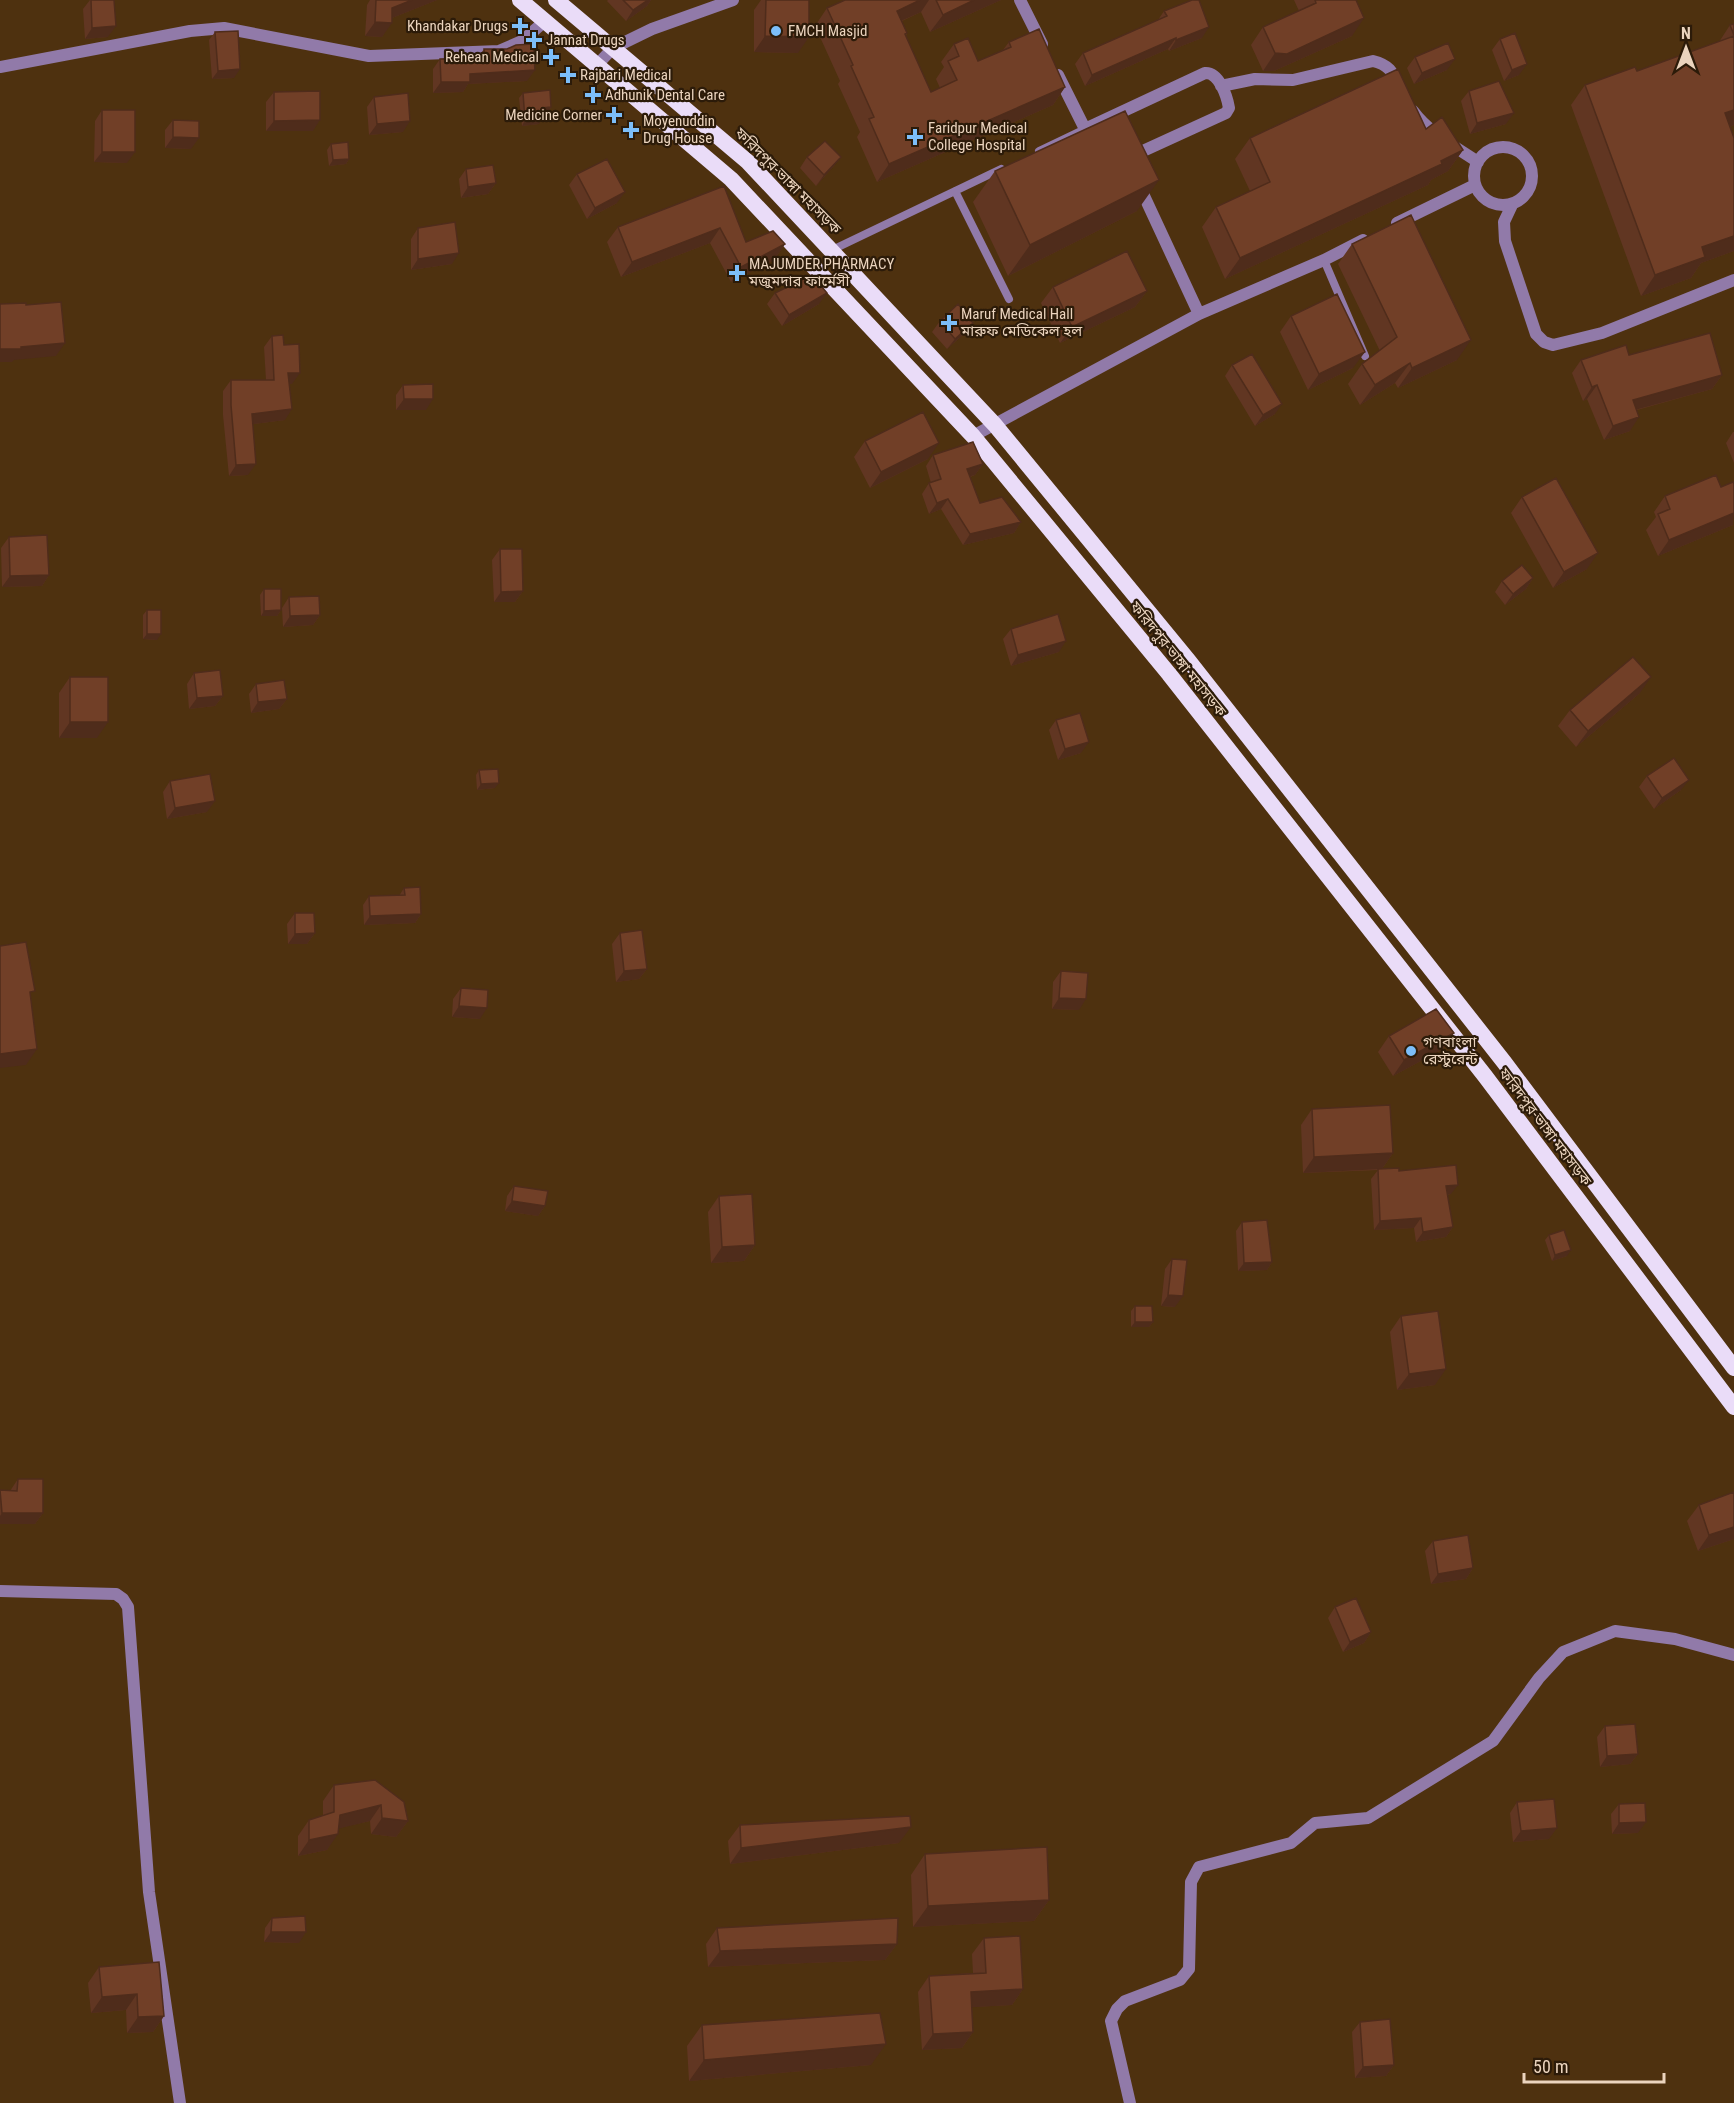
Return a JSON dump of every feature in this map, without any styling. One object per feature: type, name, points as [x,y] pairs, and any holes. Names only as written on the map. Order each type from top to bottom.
[{"type":"highway","name":"ফরিদপুর-ভাঙ্গা মহাসড়ক","points":[[520,0],[731,179],[973,436],[1169,674],[1470,1058],[1734,1407]]},
{"type":"highway","name":"ফরিদপুর-ভাঙ্গা মহাসড়ক","points":[[556,0],[748,162],[995,425],[1188,660],[1496,1053],[1734,1368]]},
{"type":"highway","points":[[813,265],[832,250]]},
{"type":"street","points":[[597,65],[613,48],[652,29],[733,0]]},
{"type":"street","points":[[1020,0],[1085,129],[1109,125],[1205,73],[1215,75],[1228,101],[1229,108],[1226,113],[1129,164],[1199,314]]},
{"type":"street","points":[[0,67],[190,31],[224,28],[369,56],[499,51],[522,41],[545,21]]},
{"type":"street","points":[[1221,86],[1255,79],[1293,80],[1373,62],[1385,64],[1391,69],[1405,99],[1419,119],[1478,162]]},
{"type":"street","points":[[1512,205],[1489,202],[1475,185],[1473,172],[1478,162],[1485,153],[1495,148],[1507,147],[1518,151],[1532,168],[1533,180],[1529,191],[1512,205],[1504,222],[1505,241],[1536,334],[1544,342],[1553,345],[1602,333],[1734,280]]},
{"type":"street","points":[[973,436],[1199,314],[1324,260],[1475,185]]},
{"type":"street","points":[[0,1592],[116,1594],[128,1607],[148,1892],[180,2103]]},
{"type":"street","points":[[1130,2103],[1111,2020],[1125,2001],[1180,1980],[1189,1969],[1191,1882],[1199,1867],[1291,1842],[1315,1823],[1368,1818],[1492,1741],[1539,1678],[1563,1652],[1615,1631],[1675,1639],[1734,1655]]},
{"type":"lane","points":[[1031,155],[1085,129]]},
{"type":"lane","points":[[832,250],[1009,165]]},
{"type":"lane","points":[[955,191],[1009,299]]},
{"type":"lane","points":[[1324,260],[1365,356]]},
{"type":"building","points":[[91,0],[114,0],[116,26],[92,28]]},
{"type":"building","points":[[376,0],[412,0],[392,8],[392,23],[375,22]]},
{"type":"building","points":[[623,0],[648,0],[633,10]]},
{"type":"building","points":[[766,0],[809,0],[809,37],[765,36]]},
{"type":"building","points":[[845,0],[920,0],[897,11],[931,92],[957,80],[948,61],[959,56],[954,44],[968,38],[978,61],[1011,47],[1009,42],[1039,29],[1065,87],[889,164],[869,119],[874,117],[827,8]]},
{"type":"building","points":[[936,0],[974,0],[943,15]]},
{"type":"building","points":[[1192,0],[1199,0],[1209,27],[1176,40],[1176,38],[1092,75],[1083,53],[1167,16],[1164,11]]},
{"type":"building","points":[[1315,0],[1356,0],[1364,18],[1287,54],[1275,53],[1263,27],[1316,3]]},
{"type":"building","points":[[238,31],[240,69],[218,71],[215,32]]},
{"type":"building","points":[[1515,33],[1527,64],[1512,70],[1500,39]]},
{"type":"building","points":[[1734,36],[1734,110],[1725,113],[1734,138],[1734,236],[1702,247],[1705,257],[1655,275],[1585,85],[1635,67],[1637,71]]},
{"type":"building","points":[[1448,43],[1455,59],[1422,73],[1415,57]]},
{"type":"building","points":[[533,44],[535,70],[470,74],[470,82],[441,82],[440,59],[485,58],[484,49],[507,49],[516,45]]},
{"type":"building","points":[[1398,69],[1426,129],[1442,117],[1463,150],[1441,161],[1442,164],[1240,258],[1216,207],[1270,182],[1250,138]]},
{"type":"building","points":[[1499,81],[1514,113],[1477,123],[1469,91]]},
{"type":"building","points":[[550,90],[551,107],[542,108],[543,119],[525,120],[523,93]]},
{"type":"building","points":[[320,91],[320,120],[274,121],[274,92]]},
{"type":"building","points":[[408,93],[410,121],[377,124],[374,97]]},
{"type":"building","points":[[102,110],[135,110],[135,152],[102,152]]},
{"type":"building","points":[[1125,111],[1159,180],[1030,245],[995,171]]},
{"type":"building","points":[[173,120],[199,121],[199,138],[173,137]]},
{"type":"building","points":[[825,141],[841,157],[824,175],[807,157]]},
{"type":"building","points":[[348,142],[349,159],[333,160],[331,144]]},
{"type":"building","points":[[607,159],[625,192],[595,208],[577,174]]},
{"type":"building","points":[[493,165],[496,183],[468,187],[466,169]]},
{"type":"building","points":[[724,186],[746,242],[773,231],[785,244],[741,267],[720,228],[632,262],[618,227]]},
{"type":"building","points":[[1411,215],[1471,340],[1412,368],[1410,363],[1375,385],[1362,364],[1397,337],[1352,244]]},
{"type":"building","points":[[455,222],[459,253],[418,259],[418,228]]},
{"type":"building","points":[[1127,251],[1147,291],[1072,327],[1053,287]]},
{"type":"building","points":[[812,275],[827,293],[789,315],[775,293]]},
{"type":"building","points":[[1337,294],[1365,352],[1319,374],[1291,316]]},
{"type":"building","points":[[61,302],[65,343],[21,347],[21,349],[0,349],[0,304],[26,303],[26,305]]},
{"type":"building","points":[[958,304],[973,323],[955,339],[940,321]]},
{"type":"building","points":[[1710,333],[1722,375],[1633,400],[1639,417],[1613,426],[1597,385],[1592,387],[1581,360],[1626,345],[1629,355]]},
{"type":"building","points":[[283,335],[284,345],[299,344],[300,373],[288,373],[292,409],[252,414],[256,464],[236,465],[231,380],[274,380],[272,336]]},
{"type":"building","points":[[1252,354],[1282,404],[1263,415],[1232,365]]},
{"type":"building","points":[[433,384],[433,399],[404,399],[403,385]]},
{"type":"building","points":[[923,412],[939,443],[881,472],[865,441]]},
{"type":"building","points":[[973,442],[983,464],[967,469],[980,503],[1002,497],[1021,522],[970,534],[948,499],[937,503],[929,483],[941,479],[933,455]]},
{"type":"building","points":[[1716,475],[1721,487],[1733,482],[1734,484],[1734,513],[1669,540],[1658,514],[1670,509],[1665,496]]},
{"type":"building","points":[[1556,478],[1598,553],[1564,572],[1522,497]]},
{"type":"building","points":[[47,535],[49,575],[10,576],[9,537]]},
{"type":"building","points":[[500,549],[522,549],[523,591],[501,592]]},
{"type":"building","points":[[1522,565],[1533,578],[1513,594],[1502,581]]},
{"type":"building","points":[[264,589],[281,589],[281,610],[264,611]]},
{"type":"building","points":[[319,596],[320,615],[290,616],[289,597]]},
{"type":"building","points":[[147,610],[161,610],[161,634],[147,634]]},
{"type":"building","points":[[1058,614],[1066,641],[1018,655],[1011,629]]},
{"type":"building","points":[[1633,657],[1651,677],[1588,731],[1570,710]]},
{"type":"building","points":[[220,670],[223,696],[197,698],[194,673]]},
{"type":"building","points":[[70,677],[108,677],[108,722],[70,722]]},
{"type":"building","points":[[284,680],[287,699],[258,702],[256,684]]},
{"type":"building","points":[[1080,713],[1089,742],[1065,749],[1056,720]]},
{"type":"building","points":[[1674,758],[1689,780],[1662,798],[1647,776]]},
{"type":"building","points":[[498,769],[499,783],[481,784],[479,770]]},
{"type":"building","points":[[210,774],[215,801],[175,808],[170,781]]},
{"type":"building","points":[[420,887],[421,914],[370,916],[369,896],[405,895],[404,888]]},
{"type":"building","points":[[295,913],[314,913],[315,933],[295,934]]},
{"type":"building","points":[[642,930],[647,969],[624,971],[620,933]]},
{"type":"building","points":[[26,942],[35,991],[30,992],[37,1049],[0,1054],[0,946]]},
{"type":"building","points":[[1061,971],[1088,973],[1086,999],[1059,998]]},
{"type":"building","points":[[461,988],[488,990],[487,1008],[459,1006]]},
{"type":"building","points":[[1436,1009],[1454,1033],[1404,1060],[1389,1036]]},
{"type":"building","points":[[1390,1105],[1393,1153],[1314,1157],[1312,1109]]},
{"type":"building","points":[[1456,1165],[1458,1185],[1446,1186],[1453,1227],[1423,1232],[1421,1218],[1380,1221],[1378,1169],[1399,1168],[1399,1171]]},
{"type":"building","points":[[514,1186],[548,1191],[545,1206],[512,1201]]},
{"type":"building","points":[[752,1194],[755,1245],[722,1247],[719,1196]]},
{"type":"building","points":[[1267,1220],[1272,1262],[1244,1263],[1242,1222]]},
{"type":"building","points":[[1564,1230],[1571,1250],[1555,1255],[1549,1235]]},
{"type":"building","points":[[1172,1259],[1187,1260],[1183,1296],[1168,1295]]},
{"type":"building","points":[[1135,1306],[1152,1306],[1153,1322],[1135,1322]]},
{"type":"building","points":[[1438,1311],[1446,1369],[1409,1374],[1401,1316]]},
{"type":"building","points":[[18,1479],[43,1479],[43,1513],[2,1513],[0,1490],[17,1491]]},
{"type":"building","points":[[1734,1492],[1734,1527],[1709,1535],[1699,1505]]},
{"type":"building","points":[[1468,1535],[1473,1568],[1438,1574],[1433,1541]]},
{"type":"building","points":[[1356,1598],[1371,1632],[1350,1642],[1335,1607]]},
{"type":"building","points":[[1635,1724],[1638,1754],[1607,1756],[1605,1726]]},
{"type":"building","points":[[375,1780],[404,1802],[408,1821],[382,1818],[381,1805],[340,1815],[338,1834],[309,1840],[309,1820],[334,1812],[334,1785]]},
{"type":"building","points":[[1554,1799],[1557,1828],[1521,1831],[1517,1802]]},
{"type":"building","points":[[1645,1803],[1646,1822],[1619,1823],[1619,1804]]},
{"type":"building","points":[[910,1816],[911,1827],[741,1848],[740,1825]]},
{"type":"building","points":[[1047,1847],[1049,1900],[928,1906],[925,1854]]},
{"type":"building","points":[[305,1916],[306,1932],[271,1932],[272,1918]]},
{"type":"building","points":[[898,1918],[897,1944],[720,1951],[717,1928]]},
{"type":"building","points":[[1020,1936],[1023,1989],[971,1992],[973,2032],[933,2034],[929,1976],[986,1973],[984,1938]]},
{"type":"building","points":[[159,1962],[164,2016],[138,2017],[137,1994],[102,1997],[99,1967]]},
{"type":"building","points":[[880,2013],[886,2044],[704,2060],[702,2025]]},
{"type":"building","points":[[1390,2019],[1394,2065],[1363,2067],[1360,2022]]},
{"type":"place","name":"Khandakar Drugs","points":[[520,26]]},
{"type":"place","name":"FMCH Masjid","points":[[776,31]]},
{"type":"place","name":"Jannat Drugs","points":[[534,40]]},
{"type":"place","name":"Rehean Medical","points":[[551,57]]},
{"type":"place","name":"Rajbari Medical","points":[[568,75]]},
{"type":"place","name":"Adhunik Dental Care","points":[[593,95]]},
{"type":"place","name":"Medicine Corner","points":[[614,115]]},
{"type":"place","name":"Moyenuddin Drug House","points":[[631,130]]},
{"type":"place","name":"Faridpur Medical College Hospital","points":[[915,137]]},
{"type":"place","name":"MAJUMDER PHARMACY মজুমদার ফার্মেসী","points":[[737,273]]},
{"type":"place","name":"Maruf Medical Hall মারুফ মেডিকেল হল","points":[[949,323]]},
{"type":"place","name":"গণবাংলা রেস্টুরেন্ট","points":[[1411,1051]]}]
